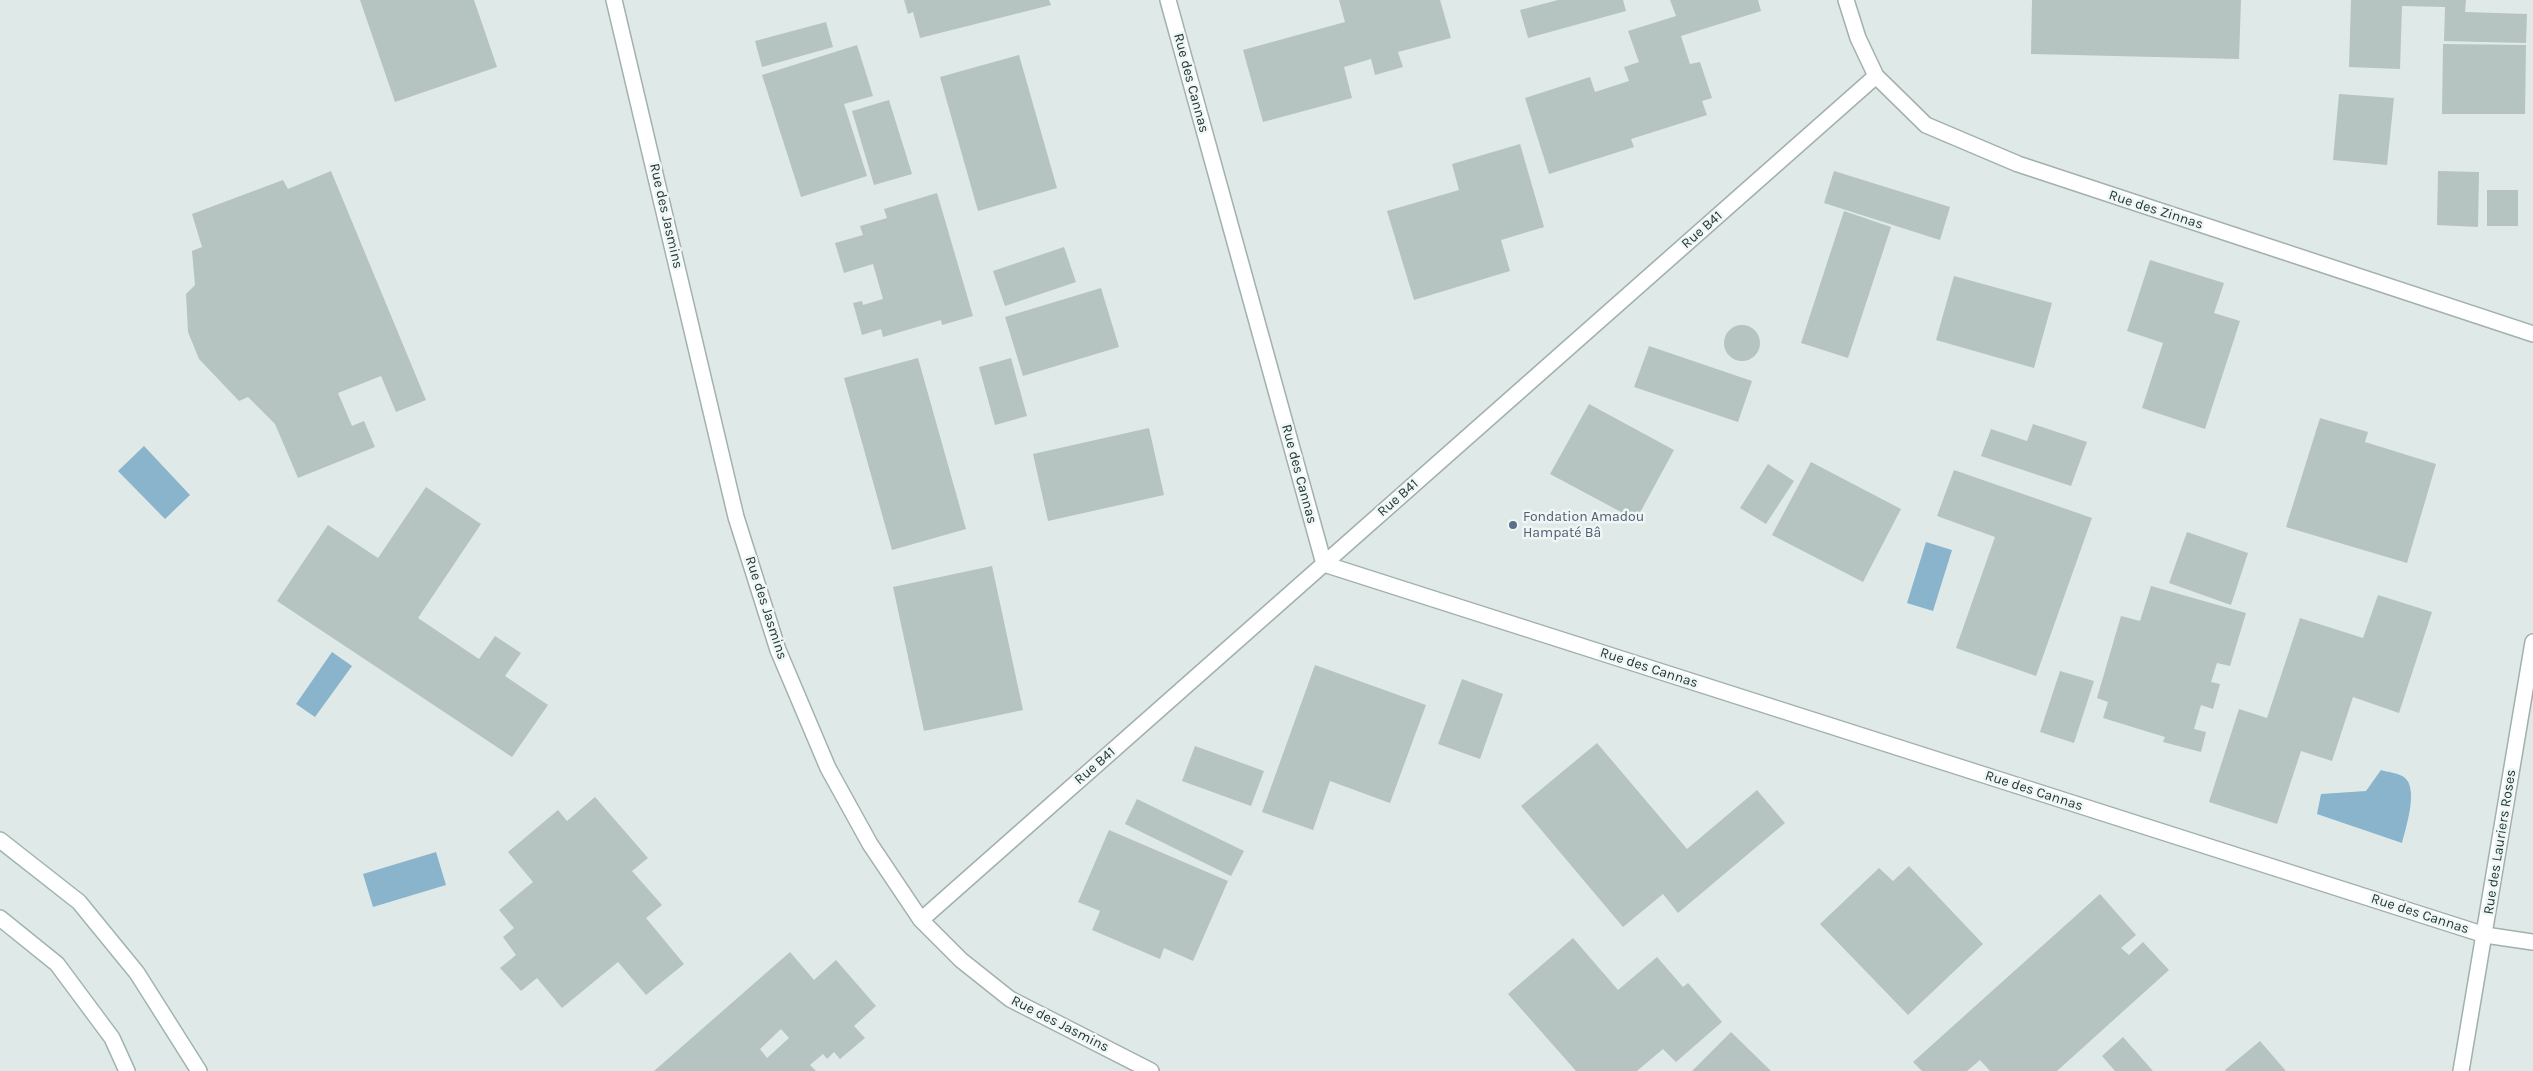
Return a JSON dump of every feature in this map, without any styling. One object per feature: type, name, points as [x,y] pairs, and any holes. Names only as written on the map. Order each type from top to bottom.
[{"type":"street","name":"Rue des Jasmins","points":[[614,0],[736,517],[778,650],[828,768],[870,844],[921,920],[961,960],[1010,1000],[1151,1071]]},
{"type":"street","name":"Rue des Cannas","points":[[1168,0],[1324,564],[2485,935],[2533,942]]},
{"type":"street","name":"Rue des Zinnas","points":[[1846,0],[1858,38],[1876,76],[1926,124],[2018,164],[2533,334]]},
{"type":"street","name":"Rue B41","points":[[921,920],[1876,76]]},
{"type":"street","name":"Rue des Lauriers Roses","points":[[2461,1071],[2533,642]]},
{"type":"street","points":[[0,840],[79,902],[137,973],[190,1055],[197,1071]]},
{"type":"street","points":[[0,918],[57,964],[112,1038],[127,1071]]},
{"type":"water","points":[[144,446],[190,495],[165,519],[118,471]]},
{"type":"water","points":[[1926,542],[1952,550],[1933,611],[1907,603]]},
{"type":"water","points":[[332,652],[352,666],[315,717],[296,704]]},
{"type":"water","points":[[2381,770],[2404,777],[2411,790],[2410,808],[2402,843],[2317,814],[2321,794],[2366,791]]},
{"type":"water","points":[[436,852],[446,885],[373,907],[363,874]]},
{"type":"building","points":[[360,0],[474,0],[497,67],[395,102]]},
{"type":"building","points":[[904,0],[1049,0],[1051,5],[920,38],[913,12],[908,14]]},
{"type":"building","points":[[1339,0],[1440,0],[1451,38],[1398,52],[1403,67],[1375,75],[1371,59],[1344,67],[1352,98],[1263,122],[1243,50],[1345,22]]},
{"type":"building","points":[[1558,0],[1623,0],[1626,11],[1528,38],[1520,10]]},
{"type":"building","points":[[1670,0],[1758,0],[1761,11],[1681,36],[1690,64],[1700,62],[1712,98],[1702,101],[1707,115],[1631,139],[1634,147],[1549,174],[1525,98],[1590,77],[1595,92],[1629,81],[1624,67],[1639,62],[1628,31],[1676,16]]},
{"type":"building","points":[[2032,0],[2241,0],[2239,59],[2031,54]]},
{"type":"building","points":[[2351,0],[2466,0],[2465,12],[2527,14],[2526,43],[2444,41],[2445,7],[2402,6],[2400,69],[2349,67]]},
{"type":"building","points":[[826,22],[833,47],[762,67],[755,41]]},
{"type":"building","points":[[2443,44],[2526,45],[2525,114],[2442,114]]},
{"type":"building","points":[[857,45],[873,96],[844,104],[867,176],[801,197],[762,75]]},
{"type":"building","points":[[1019,55],[1057,188],[978,211],[940,77]]},
{"type":"building","points":[[2339,94],[2394,98],[2387,165],[2333,160]]},
{"type":"building","points":[[889,100],[912,174],[874,185],[852,111]]},
{"type":"building","points":[[1520,144],[1544,227],[1501,240],[1510,271],[1414,300],[1387,211],[1459,190],[1452,164]]},
{"type":"building","points":[[331,171],[426,400],[396,412],[381,376],[338,393],[352,426],[364,421],[375,447],[298,478],[275,424],[248,397],[239,401],[199,359],[188,332],[186,294],[195,285],[192,251],[202,247],[192,214],[283,180],[288,189]]},
{"type":"building","points":[[1834,171],[1950,207],[1940,240],[1824,203]]},
{"type":"building","points":[[2438,171],[2479,172],[2478,227],[2437,225]]},
{"type":"building","points":[[2487,190],[2518,190],[2518,226],[2487,226]]},
{"type":"building","points":[[937,193],[973,316],[942,325],[941,320],[883,337],[881,329],[862,335],[853,303],[862,301],[863,305],[883,299],[873,264],[844,273],[835,243],[863,235],[860,226],[887,218],[884,209]]},
{"type":"building","points":[[1844,211],[1891,227],[1848,358],[1801,343]]},
{"type":"building","points":[[1064,247],[1076,282],[1005,306],[993,271]]},
{"type":"building","points":[[2150,260],[2224,283],[2214,313],[2240,321],[2205,429],[2142,408],[2163,343],[2127,331]]},
{"type":"building","points":[[1954,276],[2052,303],[2034,368],[1936,340]]},
{"type":"building","points":[[1101,288],[1119,347],[1023,376],[1005,317]]},
{"type":"building","points":[[1742,325],[1749,326],[1755,330],[1759,336],[1759,350],[1755,356],[1749,360],[1742,361],[1735,360],[1729,356],[1725,350],[1724,343],[1725,336],[1729,330],[1735,326]]},
{"type":"building","points":[[1649,346],[1752,381],[1738,422],[1634,387]]},
{"type":"building","points":[[918,358],[966,529],[892,550],[844,378]]},
{"type":"building","points":[[1011,358],[1027,416],[995,425],[979,367]]},
{"type":"building","points":[[1589,404],[1674,450],[1636,520],[1550,474]]},
{"type":"building","points":[[2320,418],[2368,432],[2365,442],[2436,464],[2407,563],[2286,527]]},
{"type":"building","points":[[2033,424],[2087,442],[2071,486],[1981,456],[1991,429],[2027,441]]},
{"type":"building","points":[[1149,428],[1164,495],[1048,521],[1033,454]]},
{"type":"building","points":[[1811,462],[1901,509],[1863,582],[1772,535]]},
{"type":"building","points":[[1768,464],[1794,481],[1766,524],[1740,508]]},
{"type":"building","points":[[1954,470],[2092,518],[2036,676],[1956,648],[1995,537],[1937,516]]},
{"type":"building","points":[[426,487],[481,524],[418,618],[479,659],[495,636],[521,653],[505,676],[548,705],[512,757],[277,601],[328,525],[378,558]]},
{"type":"building","points":[[2187,532],[2248,553],[2231,605],[2169,583]]},
{"type":"building","points":[[992,566],[1023,710],[924,731],[893,587]]},
{"type":"building","points":[[2151,586],[2246,613],[2230,666],[2217,663],[2211,682],[2220,684],[2213,709],[2201,705],[2194,729],[2206,732],[2201,752],[2163,742],[2165,737],[2103,718],[2108,702],[2097,698],[2121,616],[2140,621]]},
{"type":"building","points":[[2378,595],[2432,612],[2399,713],[2353,697],[2332,761],[2301,751],[2277,824],[2209,802],[2239,709],[2267,718],[2300,618],[2363,638]]},
{"type":"building","points":[[1315,665],[1426,705],[1390,803],[1330,781],[1313,830],[1262,812]]},
{"type":"building","points":[[2060,671],[2094,681],[2074,743],[2040,732]]},
{"type":"building","points":[[1462,679],[1503,694],[1480,759],[1438,744]]},
{"type":"building","points":[[1597,743],[1687,849],[1757,790],[1785,823],[1678,913],[1663,894],[1623,927],[1521,806]]},
{"type":"building","points":[[1195,746],[1264,771],[1251,806],[1182,781]]},
{"type":"building","points":[[595,797],[648,858],[632,871],[662,905],[646,918],[684,964],[646,995],[618,962],[562,1008],[537,978],[521,991],[500,968],[516,955],[503,937],[514,928],[499,910],[533,882],[508,852],[558,810],[567,821]]},
{"type":"building","points":[[1137,799],[1244,851],[1231,876],[1125,824]]},
{"type":"building","points":[[1109,830],[1228,881],[1193,961],[1164,948],[1160,959],[1092,930],[1100,911],[1078,902]]},
{"type":"building","points":[[1909,866],[1983,944],[1908,1015],[1820,924],[1879,868],[1893,881]]},
{"type":"building","points":[[2100,894],[2136,935],[2121,948],[2129,955],[2143,942],[2169,970],[2057,1071],[1990,1071],[1980,1060],[1967,1071],[1922,1071],[1913,1062]]},
{"type":"building","points":[[1573,938],[1618,990],[1657,957],[1683,987],[1688,983],[1722,1022],[1676,1062],[1663,1049],[1637,1071],[1576,1071],[1508,994]]},
{"type":"building","points":[[790,952],[814,980],[836,960],[876,1006],[854,1026],[865,1038],[840,1059],[834,1052],[827,1059],[823,1054],[810,1065],[816,1071],[654,1071]],"holes":[[[781,1029],[789,1038],[767,1058],[760,1049]]]},
{"type":"building","points":[[1731,1032],[1771,1071],[1692,1071]]},
{"type":"building","points":[[2123,1037],[2153,1071],[2115,1071],[2102,1056]]},
{"type":"building","points":[[2260,1041],[2286,1071],[2225,1070]]},
{"type":"place","name":"Fondation Amadou Hampaté Bâ","points":[[1513,525]]}]
